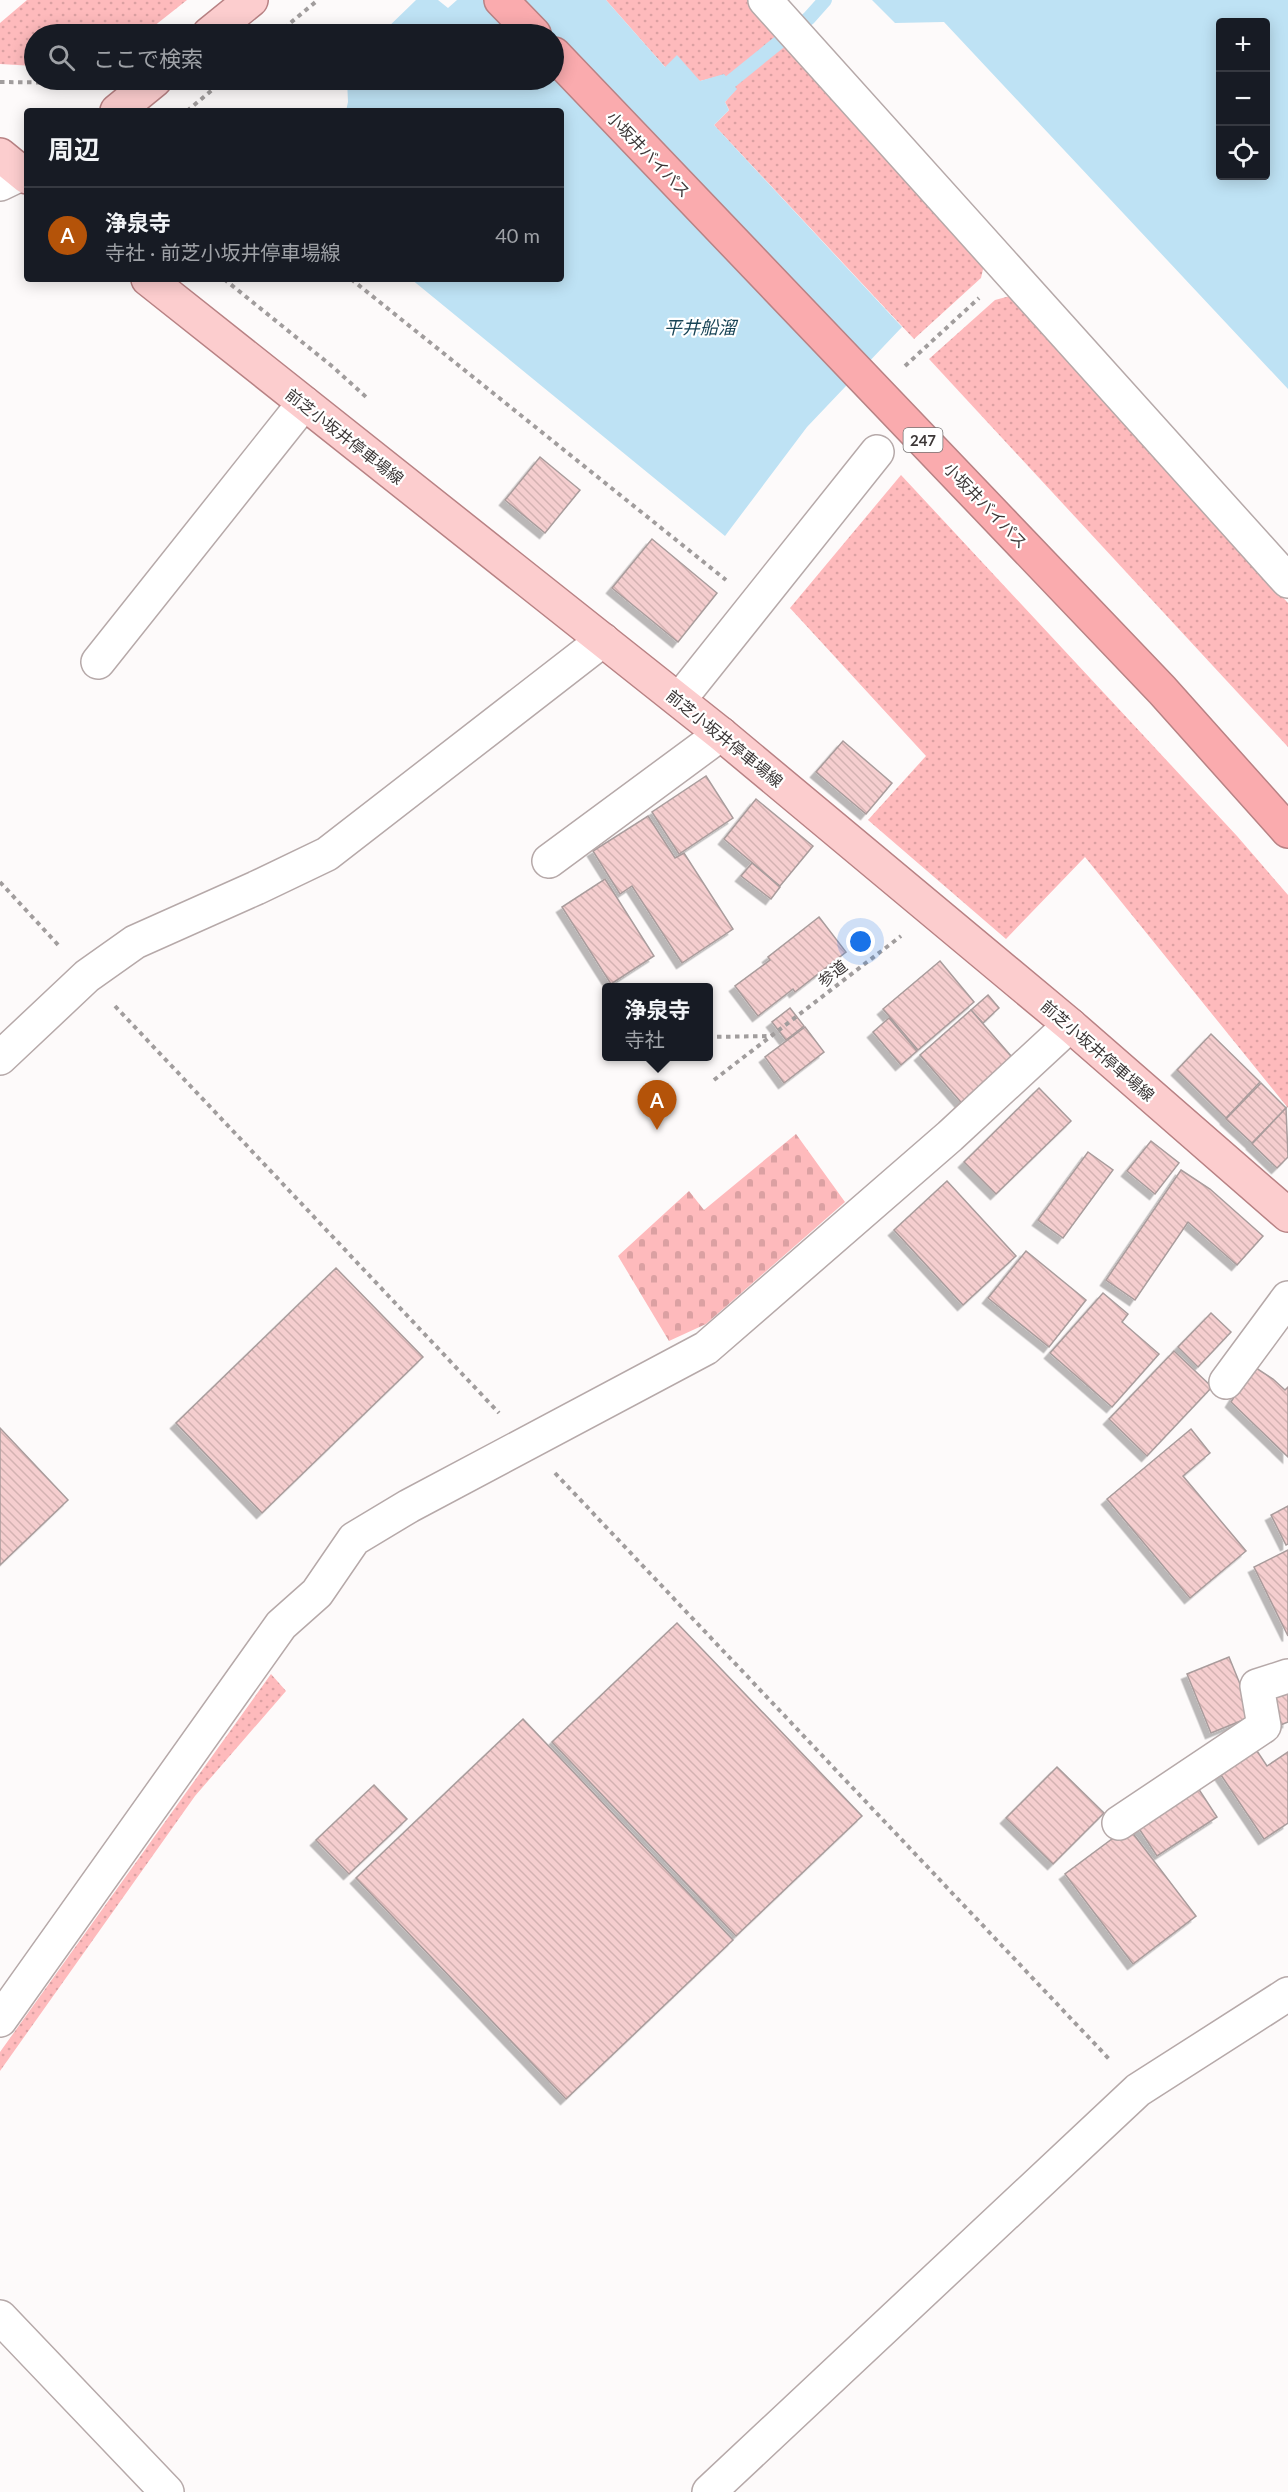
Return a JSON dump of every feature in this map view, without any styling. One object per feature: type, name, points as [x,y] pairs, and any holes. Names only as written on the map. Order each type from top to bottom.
[{"type":"highway","points":[[501,0],[524,24]]},
{"type":"highway","name":"小坂井バイパス","points":[[564,64],[1162,690],[1288,831]]},
{"type":"main road","points":[[221,24],[251,0]]},
{"type":"main road","points":[[121,108],[143,90]]},
{"type":"main road","name":"前芝小坂井停車場線","points":[[152,282],[721,734],[1070,1025],[1288,1215]]},
{"type":"street","points":[[765,0],[1288,581]]},
{"type":"street","points":[[98,662],[304,403]]},
{"type":"street","points":[[679,700],[877,452]]},
{"type":"street","points":[[0,1058],[87,976],[135,942],[327,854],[603,640]]},
{"type":"street","points":[[549,861],[721,734]]},
{"type":"street","points":[[0,2020],[281,1625],[316,1593],[354,1539],[409,1506],[706,1348],[950,1136],[1070,1025]]},
{"type":"street","points":[[1226,1382],[1288,1298]]},
{"type":"street","points":[[1119,1824],[1264,1726],[1257,1686],[1288,1676]]},
{"type":"street","points":[[710,2492],[1138,2090],[1288,1994]]},
{"type":"street","points":[[0,2317],[167,2492]]},
{"type":"path","points":[[289,24],[318,0]]},
{"type":"path","points":[[0,82],[24,82]]},
{"type":"path","points":[[191,108],[212,90]]},
{"type":"path","points":[[902,369],[1008,271]]},
{"type":"path","points":[[355,282],[757,605]]},
{"type":"path","points":[[0,882],[1138,2090]]},
{"type":"path","name":"参道","points":[[714,1080],[909,929]]},
{"type":"path","points":[[713,1037],[770,1036]]},
{"type":"green space","points":[[27,0],[187,0],[157,24],[24,24],[24,65],[0,64],[0,23]]},
{"type":"green space","points":[[606,0],[749,0],[984,265],[981,278],[914,339],[714,125],[729,110],[725,102],[736,89],[724,75],[700,81],[665,67]]},
{"type":"green space","points":[[1010,296],[1288,603],[1288,747],[929,359],[995,300]]},
{"type":"green space","points":[[901,475],[1237,836],[1288,895],[1288,1108],[1085,857],[1006,939],[868,820],[926,756],[790,608]]},
{"type":"green space","points":[[796,1134],[845,1202],[706,1324],[669,1341],[618,1256],[689,1191],[704,1210]]},
{"type":"green space","points":[[271,1674],[286,1691],[195,1796],[0,2071],[0,2052]]},
{"type":"water","name":"平井船溜","points":[[416,0],[438,0],[448,8],[457,0],[606,0],[665,67],[677,55],[700,81],[724,74],[737,89],[725,102],[729,110],[714,125],[902,327],[807,427],[725,536],[415,282],[564,282],[564,108],[347,108],[347,90],[564,90],[564,24],[391,24]]},
{"type":"water","points":[[872,0],[1288,0],[1288,389],[944,22],[895,23]]},
{"type":"building","points":[[540,457],[580,490],[545,533],[505,500]]},
{"type":"building","points":[[652,539],[717,593],[678,642],[612,588]]},
{"type":"building","points":[[843,741],[892,783],[866,814],[816,772]]},
{"type":"building","points":[[706,776],[733,818],[679,854],[652,812]]},
{"type":"building","points":[[756,799],[813,846],[780,886],[724,839]]},
{"type":"building","points":[[648,816],[675,858],[684,853],[733,929],[682,963],[632,886],[620,894],[593,851]]},
{"type":"building","points":[[752,863],[780,887],[771,899],[741,876]]},
{"type":"building","points":[[605,879],[654,956],[610,983],[562,907]]},
{"type":"building","points":[[819,917],[846,952],[795,992],[793,989],[758,1016],[735,986],[770,960],[768,957]]},
{"type":"building","points":[[940,961],[974,1002],[918,1050],[883,1009]]},
{"type":"building","points":[[988,995],[999,1008],[983,1023],[971,1010]]},
{"type":"building","points":[[790,1008],[804,1026],[786,1040],[772,1022]]},
{"type":"building","points":[[971,1010],[1018,1064],[966,1108],[920,1055]]},
{"type":"building","points":[[889,1018],[917,1051],[901,1065],[873,1032]]},
{"type":"building","points":[[805,1027],[824,1052],[784,1083],[765,1057]]},
{"type":"building","points":[[1211,1034],[1260,1082],[1226,1118],[1177,1070]]},
{"type":"building","points":[[1261,1083],[1286,1108],[1252,1143],[1226,1119]]},
{"type":"building","points":[[1039,1088],[1071,1121],[996,1194],[964,1162]]},
{"type":"building","points":[[1286,1108],[1288,1157],[1277,1168],[1252,1144]]},
{"type":"building","points":[[1151,1141],[1179,1163],[1155,1194],[1127,1171]]},
{"type":"building","points":[[1088,1152],[1113,1170],[1063,1238],[1038,1220]]},
{"type":"building","points":[[1181,1170],[1210,1189],[1263,1236],[1237,1265],[1188,1222],[1135,1300],[1106,1280]]},
{"type":"building","points":[[947,1181],[1016,1256],[963,1305],[894,1230]]},
{"type":"building","points":[[1026,1251],[1086,1300],[1049,1347],[988,1298]]},
{"type":"building","points":[[336,1268],[423,1357],[262,1513],[176,1423]]},
{"type":"building","points":[[1103,1293],[1128,1314],[1122,1322],[1159,1354],[1112,1407],[1050,1353]]},
{"type":"building","points":[[1211,1313],[1231,1332],[1198,1367],[1178,1347]]},
{"type":"building","points":[[1174,1351],[1212,1387],[1147,1456],[1109,1419]]},
{"type":"building","points":[[1253,1366],[1285,1390],[1288,1387],[1288,1457],[1231,1402]]},
{"type":"building","points":[[0,1428],[68,1500],[0,1565]]},
{"type":"building","points":[[1191,1429],[1210,1453],[1183,1476],[1246,1551],[1190,1598],[1107,1499]]},
{"type":"building","points":[[1288,1506],[1288,1544],[1286,1545],[1271,1515]]},
{"type":"building","points":[[1288,1550],[1288,1636],[1254,1567]]},
{"type":"building","points":[[677,1623],[862,1816],[736,1936],[552,1742]]},
{"type":"building","points":[[1229,1657],[1253,1716],[1211,1733],[1187,1674]]},
{"type":"building","points":[[1288,1687],[1288,1722],[1278,1726],[1266,1695]]},
{"type":"building","points":[[523,1719],[733,1940],[566,2099],[356,1878]]},
{"type":"building","points":[[1253,1745],[1267,1766],[1288,1752],[1288,1823],[1264,1839],[1217,1769]]},
{"type":"building","points":[[1057,1767],[1104,1813],[1053,1864],[1006,1818]]},
{"type":"building","points":[[374,1785],[407,1819],[349,1874],[316,1840]]},
{"type":"building","points":[[1198,1788],[1217,1817],[1157,1856],[1138,1827]]},
{"type":"building","points":[[1128,1827],[1196,1916],[1133,1964],[1065,1874]]},
{"type":"waterway","points":[[730,82],[809,18],[825,0]]},
{"type":"place","name":"浄泉寺","points":[[657,1130]]}]
